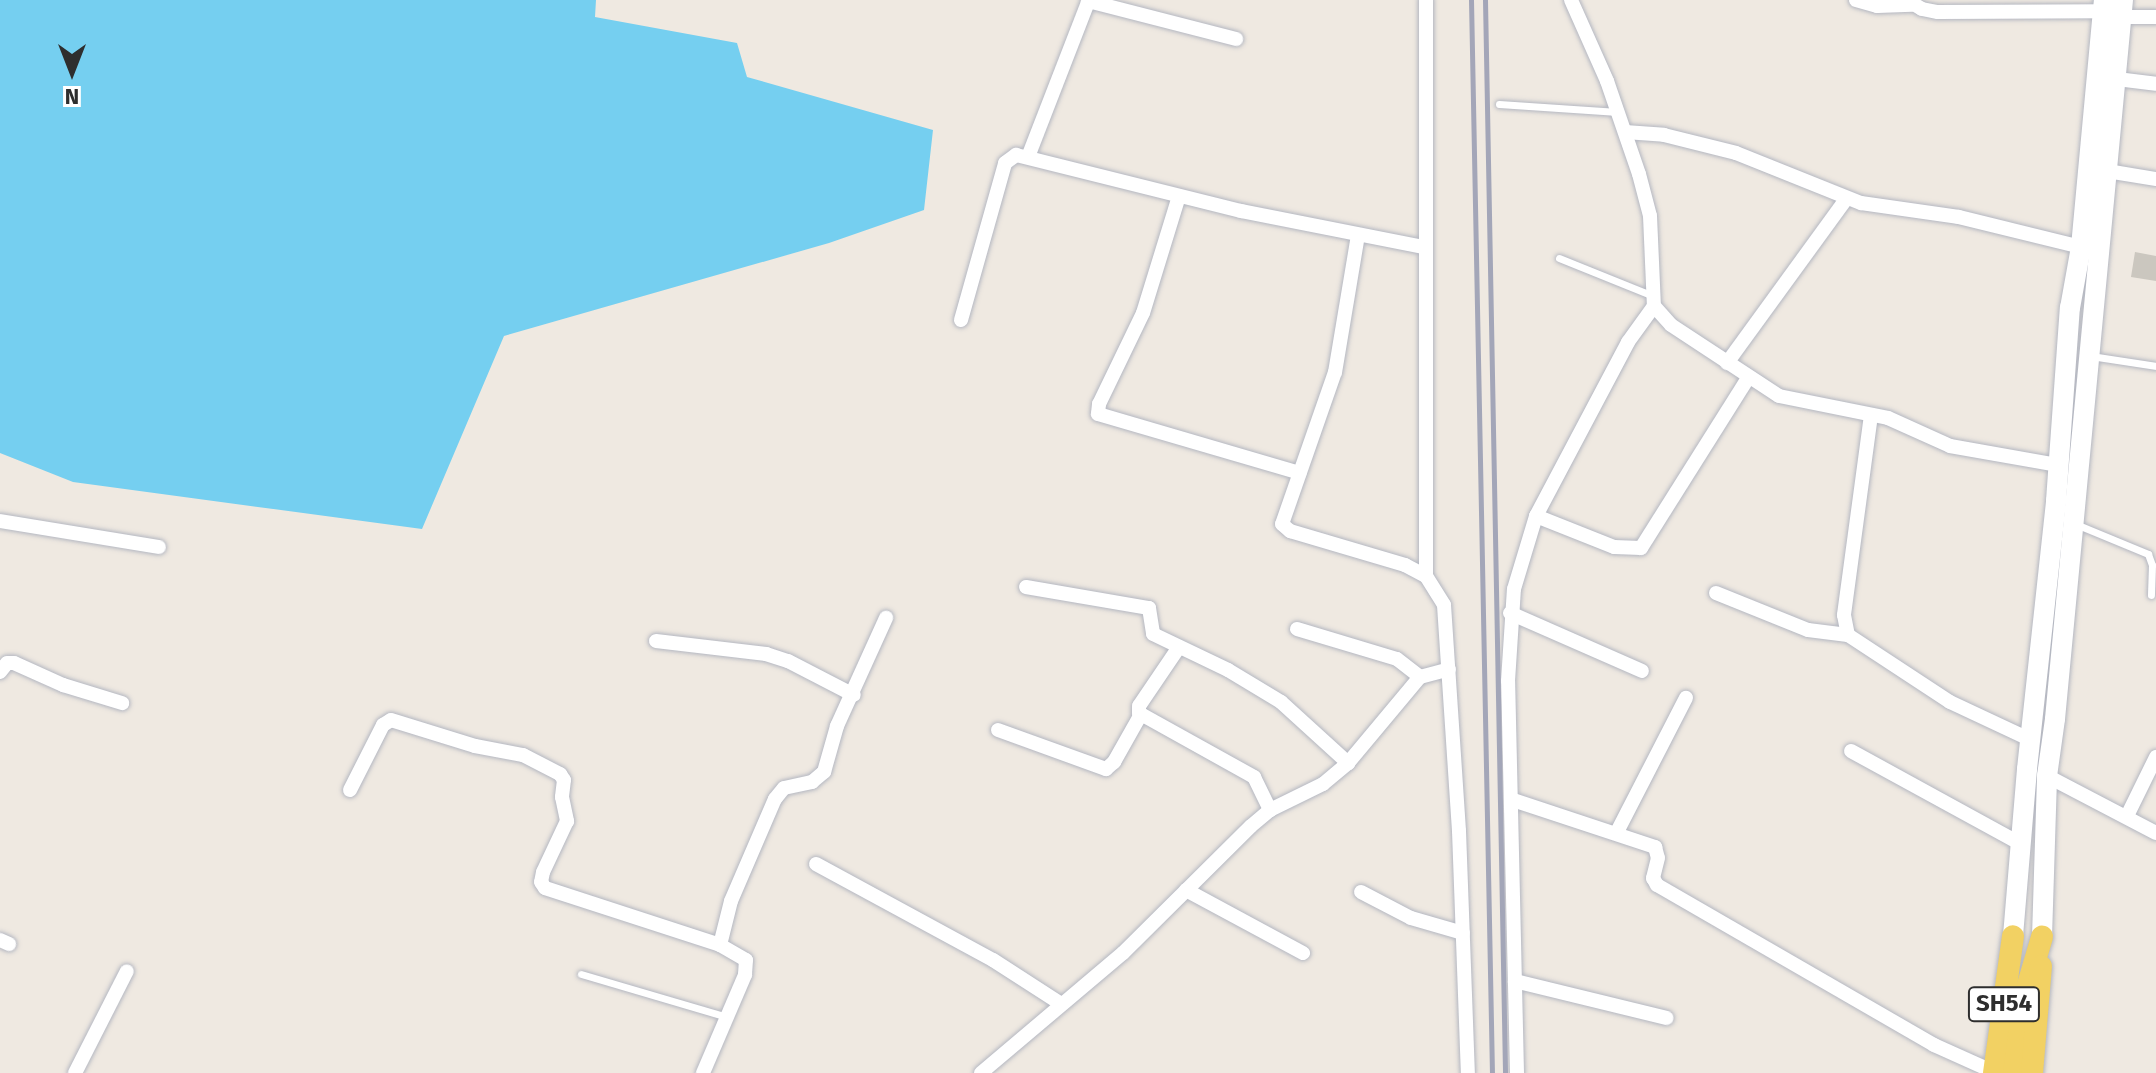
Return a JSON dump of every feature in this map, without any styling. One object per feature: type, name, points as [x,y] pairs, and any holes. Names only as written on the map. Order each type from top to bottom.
[{"type":"main road","points":[[2014,1073],[2024,998],[2042,937],[2047,776],[2117,79],[2113,7]]},
{"type":"main road","points":[[2024,998],[2013,936],[2021,844],[2070,308],[2113,7]]},
{"type":"main road","name":"SH54","points":[[1994,1072],[2013,936]]},
{"type":"main road","name":"SH54","points":[[2032,1073],[2041,995],[2042,937]]},
{"type":"street","points":[[1028,157],[1089,0],[1236,39]]},
{"type":"street","points":[[1426,0],[1423,247],[1426,576]]},
{"type":"street","points":[[1571,0],[1625,132],[1650,216],[1654,301],[1671,325],[1779,396],[1871,415],[1950,446],[2058,465]]},
{"type":"street","points":[[1856,0],[1877,6],[1910,2],[1938,12],[2113,7],[2156,17]]},
{"type":"street","points":[[2117,79],[2156,84]]},
{"type":"street","points":[[1625,132],[1664,135],[1736,153],[1846,199],[1959,217],[2081,247]]},
{"type":"street","points":[[961,320],[1005,163],[1011,156],[1028,157],[1179,196],[1423,247]]},
{"type":"street","points":[[2107,171],[2156,179]]},
{"type":"street","points":[[1179,196],[1143,313],[1099,404],[1098,414],[1300,473]]},
{"type":"street","points":[[1727,363],[1846,199]]},
{"type":"street","points":[[1358,235],[1335,372],[1283,520],[1285,529],[1405,565],[1426,576],[1444,605],[1468,1073]]},
{"type":"street","points":[[1517,1073],[1508,681],[1510,613],[1536,516],[1628,342],[1654,301]]},
{"type":"street","points":[[1536,516],[1614,547],[1641,548],[1748,378]]},
{"type":"street","points":[[1848,635],[1844,615],[1871,415]]},
{"type":"street","points":[[0,521],[159,547]]},
{"type":"street","points":[[1026,587],[1149,608],[1152,633],[1281,702],[1348,763]]},
{"type":"street","points":[[1716,593],[1808,630],[1848,635],[1950,702],[2031,740]]},
{"type":"street","points":[[1510,613],[1642,671]]},
{"type":"street","points":[[720,945],[731,901],[778,793],[784,788],[812,782],[824,772],[837,726],[854,695],[886,618]]},
{"type":"street","points":[[1297,629],[1397,659],[1420,677]]},
{"type":"street","points":[[656,641],[766,654],[788,661],[854,695]]},
{"type":"street","points":[[998,730],[1106,769],[1114,762],[1141,714],[1139,706],[1179,647]]},
{"type":"street","points":[[0,672],[7,663],[14,663],[63,685],[122,703]]},
{"type":"street","points":[[981,1073],[1123,953],[1270,810],[1307,794],[1348,763],[1420,677],[1449,669]]},
{"type":"street","points":[[1617,832],[1686,698]]},
{"type":"street","points":[[1141,714],[1254,777],[1270,810]]},
{"type":"street","points":[[350,790],[383,725],[391,720],[475,746],[529,757],[564,780],[562,799],[567,821],[543,872],[541,882],[545,888],[720,945],[743,957],[747,965],[703,1073]]},
{"type":"street","points":[[1851,751],[2021,844]]},
{"type":"street","points":[[2127,816],[2156,757]]},
{"type":"street","points":[[2047,776],[2156,833]]},
{"type":"street","points":[[1513,800],[1655,847],[1658,858],[1653,878],[1657,885],[1934,1045],[1994,1072]]},
{"type":"street","points":[[816,864],[993,960],[1061,1004]]},
{"type":"street","points":[[1186,890],[1303,953]]},
{"type":"street","points":[[1361,892],[1411,918],[1463,933]]},
{"type":"street","points":[[75,1073],[127,971]]},
{"type":"street","points":[[1515,981],[1667,1018]]},
{"type":"lane","points":[[1499,104],[1618,112]]},
{"type":"lane","points":[[1559,258],[1654,301]]},
{"type":"lane","points":[[2087,355],[2156,366]]},
{"type":"lane","points":[[2072,523],[2148,554],[2152,565],[2151,595]]},
{"type":"lane","points":[[581,974],[727,1017]]},
{"type":"water","points":[[0,0],[596,0],[595,17],[737,43],[747,77],[933,130],[924,210],[829,243],[504,336],[422,529],[73,482],[0,453]]},
{"type":"building","points":[[2135,252],[2156,256],[2156,281],[2131,277]]},
{"type":"railway","points":[[1471,0],[1492,1073]]},
{"type":"railway","points":[[1485,0],[1505,1073]]}]
